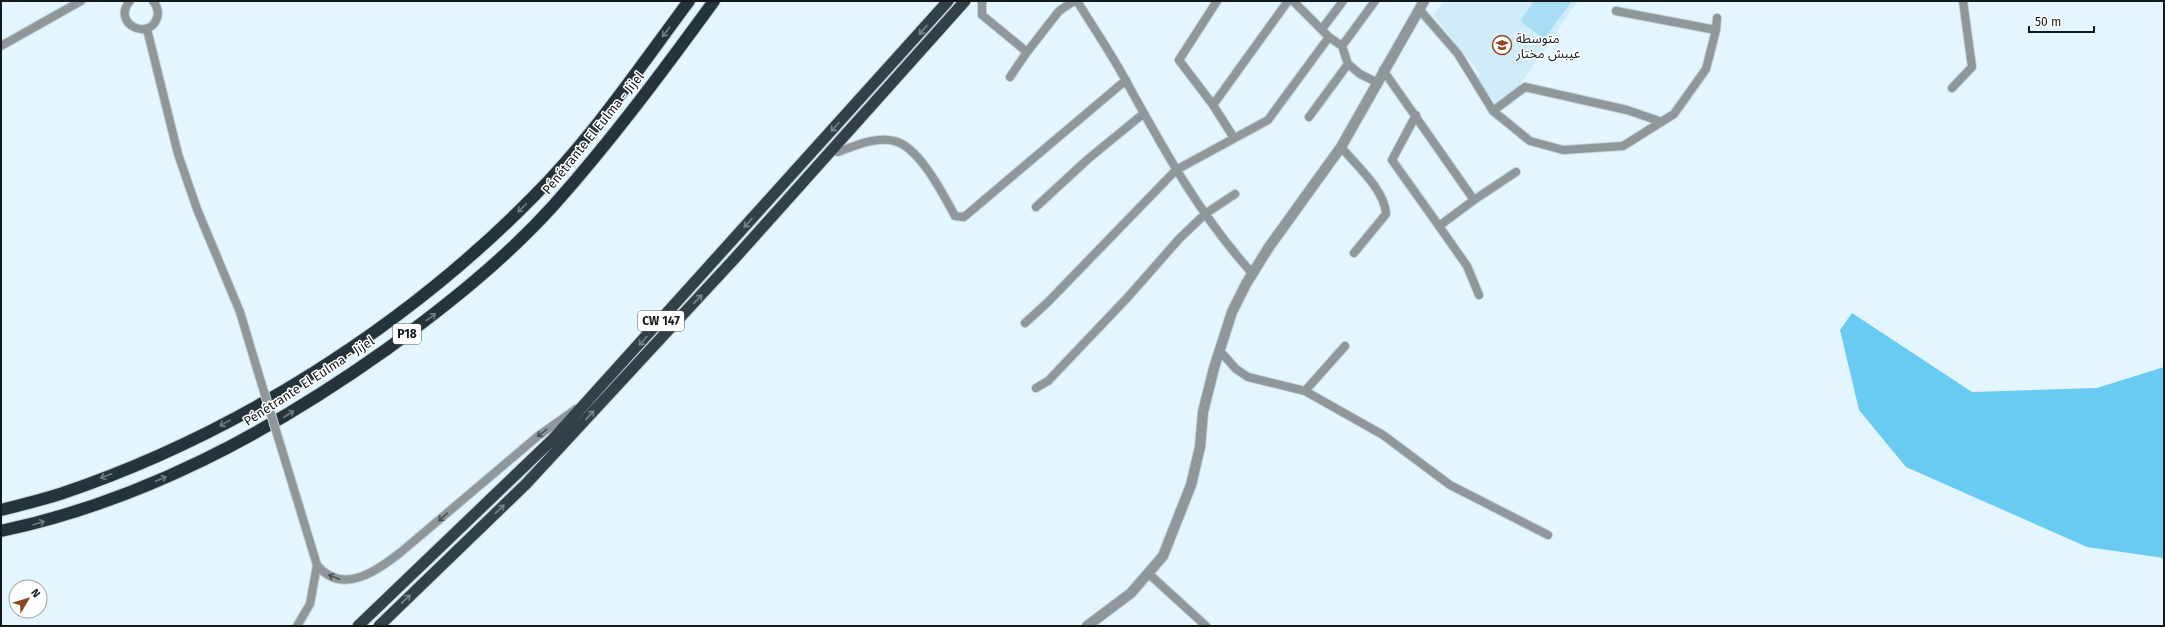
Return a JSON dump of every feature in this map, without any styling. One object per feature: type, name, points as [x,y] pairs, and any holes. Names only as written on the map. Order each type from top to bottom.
[{"type":"highway","name":"Pénétrante El Eulma - Jijel","points":[[1,510],[60,494],[127,469],[201,436],[290,386],[348,349],[421,297],[478,251],[534,196],[571,156],[689,1]]},
{"type":"highway","name":"Pénétrante El Eulma - Jijel","points":[[1,531],[31,525],[117,498],[208,460],[290,414],[353,373],[439,311],[500,258],[552,207],[596,156],[714,1]]},
{"type":"highway","name":"CW 147","points":[[358,626],[552,440],[586,404],[948,1]]},
{"type":"highway","name":"CW 147","points":[[378,626],[526,484],[726,268],[965,1]]},
{"type":"street","points":[[1,46],[81,1]]},
{"type":"street","points":[[130,1],[125,12],[128,22],[136,29],[147,29],[158,18],[157,7],[153,1]]},
{"type":"street","points":[[982,1],[982,15],[1027,52]]},
{"type":"street","points":[[1010,77],[1027,52],[1059,11],[1074,1]]},
{"type":"street","points":[[1077,1],[1126,80],[1143,114],[1176,170],[1234,254],[1252,273]]},
{"type":"street","points":[[1217,1],[1179,60],[1213,105],[1234,138]]},
{"type":"street","points":[[1213,105],[1288,1]]},
{"type":"street","points":[[1292,1],[1329,37],[1342,46],[1348,64],[1360,74],[1376,82]]},
{"type":"street","points":[[1322,29],[1343,1]]},
{"type":"street","points":[[1342,46],[1375,1]]},
{"type":"street","points":[[1952,88],[1972,67],[1963,1]]},
{"type":"street","points":[[1087,626],[1122,600],[1149,574],[1162,556],[1191,485],[1200,447],[1203,412],[1232,312],[1252,273],[1341,147],[1376,82],[1421,5],[1458,54],[1493,111],[1530,141],[1563,150],[1623,146],[1674,114],[1706,68],[1716,30],[1717,18]]},
{"type":"street","points":[[1616,11],[1716,30]]},
{"type":"street","points":[[147,29],[178,154],[197,209],[240,312],[317,565],[310,604],[297,626]]},
{"type":"street","points":[[1025,323],[1047,303],[1176,170],[1268,120],[1329,37]]},
{"type":"street","points":[[1309,117],[1348,64]]},
{"type":"street","points":[[1383,70],[1416,115],[1474,200]]},
{"type":"street","points":[[832,150],[838,152],[870,141],[895,141],[909,150],[929,171],[955,216],[964,217],[1126,80]]},
{"type":"street","points":[[1493,111],[1525,87],[1627,110],[1662,122]]},
{"type":"street","points":[[1036,207],[1088,159],[1143,114]]},
{"type":"street","points":[[1416,115],[1392,160],[1467,266],[1480,295]]},
{"type":"street","points":[[1341,147],[1381,195],[1385,205],[1386,214],[1354,253]]},
{"type":"street","points":[[1440,226],[1474,200],[1516,172]]},
{"type":"street","points":[[1036,388],[1048,380],[1128,296],[1179,238],[1205,214],[1235,194]]},
{"type":"street","points":[[1305,391],[1345,346]]},
{"type":"street","points":[[1220,351],[1236,369],[1248,377],[1305,391],[1383,435],[1450,484],[1548,535]]},
{"type":"street","points":[[317,565],[328,575],[341,580],[356,579],[379,569],[538,436],[586,404]]},
{"type":"street","points":[[1149,574],[1206,626]]},
{"type":"shaded area","name":"متوسطة عيبش مختار","points":[[1444,1],[1578,1],[1515,91],[1496,103],[1478,81],[1480,74],[1433,15]]},
{"type":"shaded area","points":[[1534,1],[1572,1],[1544,39],[1520,21]]},
{"type":"shaded area","points":[[1852,313],[1972,392],[2097,388],[2164,367],[2164,558],[2087,547],[1906,467],[1859,410],[1840,330]]},
{"type":"place","name":"متوسطة عيبش مختار","points":[[1502,45]]}]
